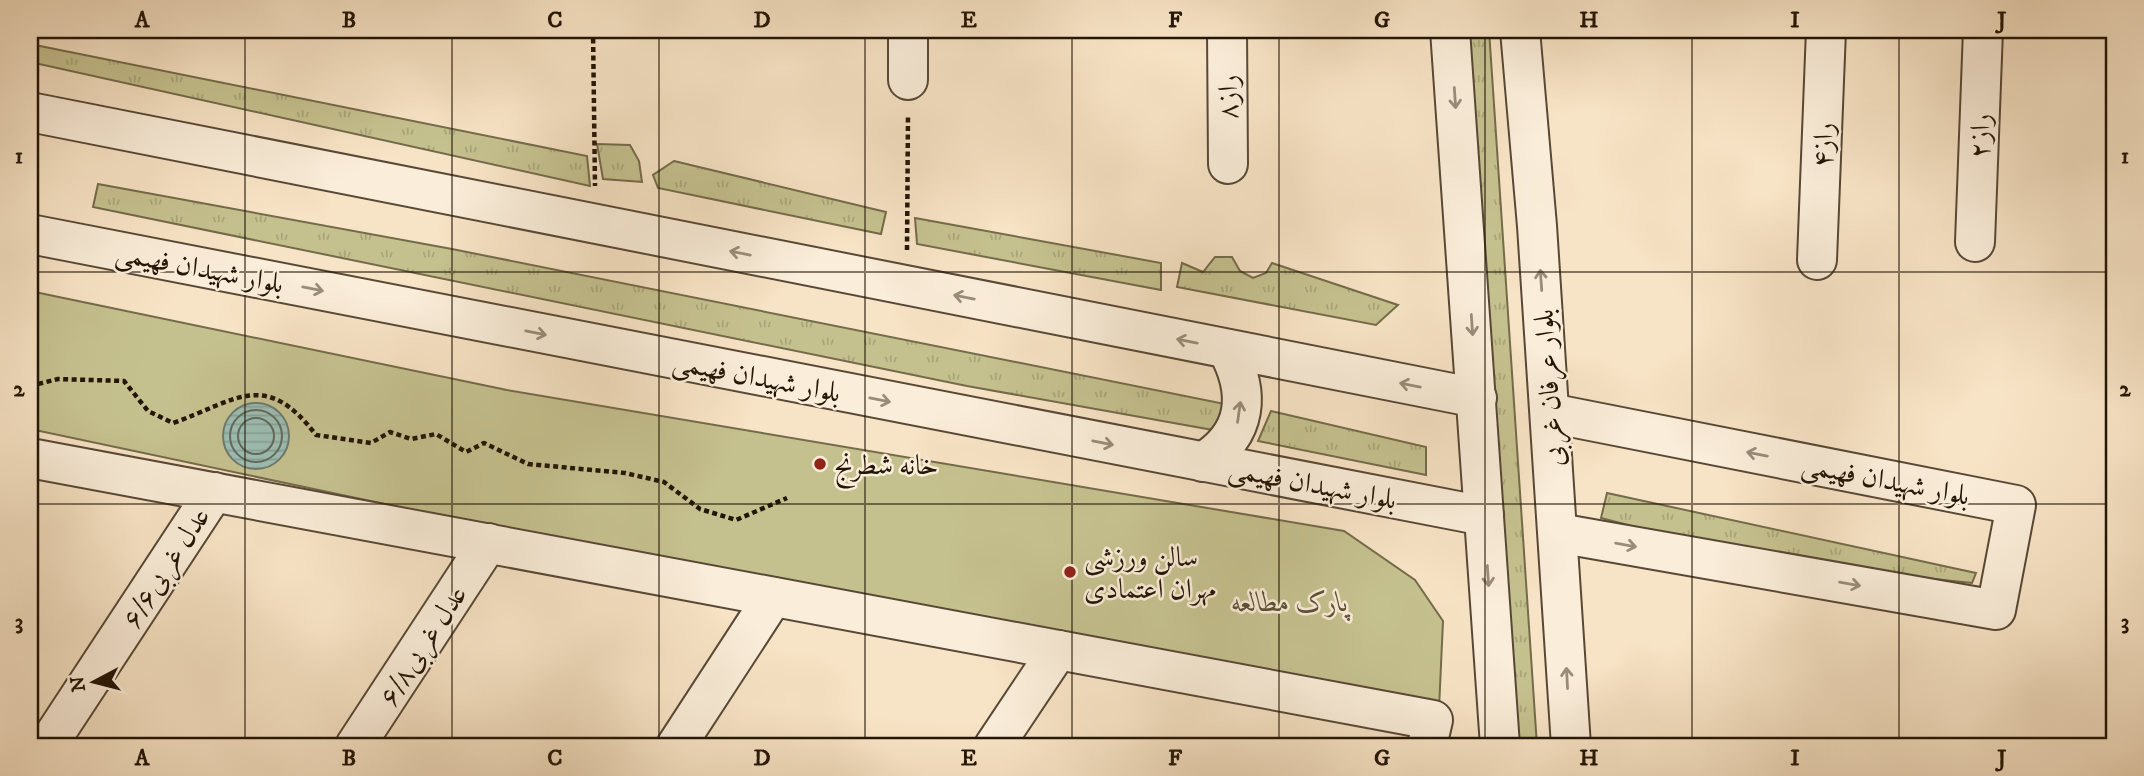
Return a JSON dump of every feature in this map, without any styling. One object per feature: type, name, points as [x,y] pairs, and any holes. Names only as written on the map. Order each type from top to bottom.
[{"type":"street","points":[[908,30],[908,80]]},
{"type":"street","name":"راز۸","points":[[1227,30],[1228,164]]},
{"type":"street","points":[[1450,30],[1500,746]]},
{"type":"street","name":"بلوار عرفان غربی","points":[[1520,30],[1559,533],[1571,746]]},
{"type":"street","name":"راز۴","points":[[1817,260],[1826,30]]},
{"type":"street","name":"راز۲","points":[[1975,242],[1983,30]]},
{"type":"street","points":[[30,112],[1477,398]]},
{"type":"street","name":"بلوار شهیدان فهیمی","points":[[30,234],[1484,516]]},
{"type":"street","points":[[1203,462],[1223,450],[1236,433],[1241,404],[1239,372],[1227,349]]},
{"type":"street","name":"بلوار شهیدان فهیمی","points":[[1550,413],[2016,505],[1996,610],[1559,533]]},
{"type":"street","points":[[30,458],[1433,720],[1427,746]]},
{"type":"street","name":"۶/۶عدل غربی","points":[[47,746],[214,492]]},
{"type":"street","name":"۶/۸عدل غربی","points":[[355,746],[488,543]]},
{"type":"street","points":[[676,746],[774,597]]},
{"type":"street","points":[[994,746],[1058,650]]},
{"type":"path","points":[[593,30],[596,224]]},
{"type":"path","points":[[907,285],[908,80]]},
{"type":"path","points":[[30,386],[58,379],[124,381],[148,411],[173,423],[239,395],[269,395],[303,418],[316,435],[371,443],[390,432],[411,439],[436,434],[466,452],[484,443],[528,464],[625,473],[664,482],[699,509],[736,520],[787,498]]},
{"type":"green space","points":[[1464,30],[1489,30],[1537,746],[1512,746]]},
{"type":"green space","points":[[30,44],[587,156],[590,186],[30,62]]},
{"type":"green space","points":[[597,144],[630,145],[639,161],[642,182],[603,179]]},
{"type":"green space","points":[[674,161],[886,212],[881,234],[658,188],[653,175]]},
{"type":"green space","points":[[98,184],[452,249],[1225,404],[1224,432],[967,386],[93,207]]},
{"type":"green space","points":[[915,218],[1161,263],[1161,290],[917,244]]},
{"type":"green space","points":[[1215,257],[1232,257],[1240,271],[1253,278],[1266,273],[1272,263],[1398,305],[1376,325],[1177,287],[1182,263],[1203,272]]},
{"type":"green space","name":"پارک مطالعه","points":[[30,291],[507,390],[1344,531],[1415,580],[1443,621],[1439,709],[720,575],[30,429]]},
{"type":"green space","points":[[1271,411],[1426,447],[1426,475],[1258,441]]},
{"type":"green space","points":[[1607,493],[1976,573],[1972,583],[1832,566],[1739,550],[1601,518]]},
{"type":"water","points":[[249,403],[263,403],[275,408],[284,417],[289,436],[287,449],[280,460],[263,469],[249,469],[237,464],[228,455],[223,443],[223,429],[228,417],[237,408]]},
{"type":"place","name":"خانه شطرنج","points":[[820,464]]},
{"type":"place","name":"سالن ورزشی مهران اعتمادی","points":[[1070,572]]}]
